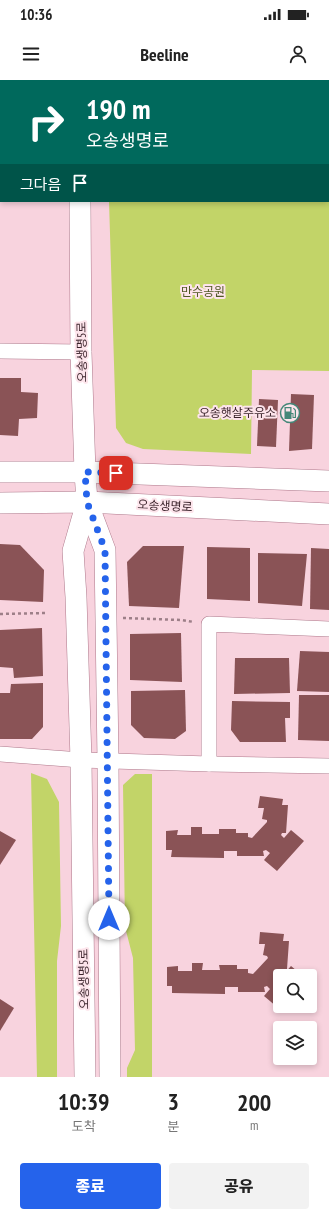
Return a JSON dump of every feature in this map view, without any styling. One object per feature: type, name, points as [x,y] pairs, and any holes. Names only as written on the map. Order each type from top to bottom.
[{"type":"street","name":"오송생명5로","points":[[80,202],[81,352],[87,502],[105,550],[110,1077]]},
{"type":"street","points":[[0,351],[81,352]]},
{"type":"street","points":[[0,472],[85,472],[329,481]]},
{"type":"street","name":"오송생명5로","points":[[85,1077],[81,760],[76,597],[73,551],[87,502]]},
{"type":"street","name":"오송생명로","points":[[0,503],[87,502],[329,514]]},
{"type":"street","points":[[209,764],[209,624],[329,629]]},
{"type":"street","points":[[0,754],[108,761],[329,766]]},
{"type":"path","points":[[0,614],[45,613]]},
{"type":"path","points":[[120,618],[182,620],[209,624]]},
{"type":"green space","name":"만수공원","points":[[109,202],[329,202],[329,371],[252,370],[251,454],[143,449],[126,443],[116,428]]},
{"type":"green space","points":[[31,773],[47,779],[59,802],[61,926],[57,961],[57,1077],[37,1077]]},
{"type":"green space","points":[[135,774],[152,774],[152,1077],[127,1077],[127,1068],[135,1050],[133,958],[125,927],[123,785]]},
{"type":"building","points":[[0,378],[21,378],[21,392],[38,393],[37,418],[19,419],[18,436],[0,435]]},
{"type":"building","points":[[291,394],[314,395],[312,449],[289,451]]},
{"type":"building","points":[[259,399],[278,400],[276,447],[257,446]]},
{"type":"building","points":[[0,544],[20,545],[44,570],[43,602],[0,600]]},
{"type":"building","points":[[143,546],[184,546],[179,608],[129,606],[127,562]]},
{"type":"building","points":[[207,547],[250,548],[250,601],[207,599]]},
{"type":"building","points":[[311,548],[329,549],[329,610],[310,609]]},
{"type":"building","points":[[258,553],[307,554],[302,606],[258,603]]},
{"type":"building","points":[[42,628],[43,676],[14,678],[13,668],[0,667],[0,630]]},
{"type":"building","points":[[181,633],[182,682],[130,680],[130,634]]},
{"type":"building","points":[[300,651],[329,652],[329,692],[297,691]]},
{"type":"building","points":[[235,658],[289,658],[290,693],[234,694]]},
{"type":"building","points":[[43,683],[43,727],[32,739],[0,739],[0,693],[10,693],[11,684]]},
{"type":"building","points":[[185,690],[186,731],[175,739],[144,738],[131,725],[131,691]]},
{"type":"building","points":[[299,695],[329,695],[329,741],[298,740]]},
{"type":"building","points":[[232,701],[290,702],[290,718],[285,718],[286,742],[240,742],[231,730]]},
{"type":"building","points":[[260,796],[283,799],[282,805],[288,805],[286,833],[282,833],[281,835],[284,838],[291,830],[304,841],[277,871],[264,860],[270,853],[266,850],[263,851],[264,856],[237,856],[237,851],[224,851],[224,858],[171,857],[172,850],[166,850],[166,831],[178,830],[177,835],[191,835],[191,827],[202,827],[202,834],[219,834],[219,829],[236,829],[236,833],[248,833],[248,837],[252,838],[267,822],[267,820],[262,819],[264,808],[258,808]]},
{"type":"building","points":[[0,831],[16,840],[0,865]]},
{"type":"building","points":[[260,932],[284,934],[283,941],[289,941],[287,969],[273,969],[273,1004],[264,996],[270,989],[267,986],[264,987],[265,992],[238,992],[238,987],[225,987],[225,994],[172,993],[172,986],[167,986],[167,967],[178,966],[178,971],[192,971],[192,963],[203,963],[202,970],[220,970],[219,965],[237,965],[237,969],[248,969],[248,973],[253,974],[268,958],[267,956],[263,955],[265,944],[259,944]]},
{"type":"building","points":[[0,999],[14,1008],[0,1031]]},
{"type":"place","name":"오송햇살주유소","points":[[290,413]]},
{"type":"route","points":[[109,919],[105,550],[87,502],[85,472],[116,473]]}]
